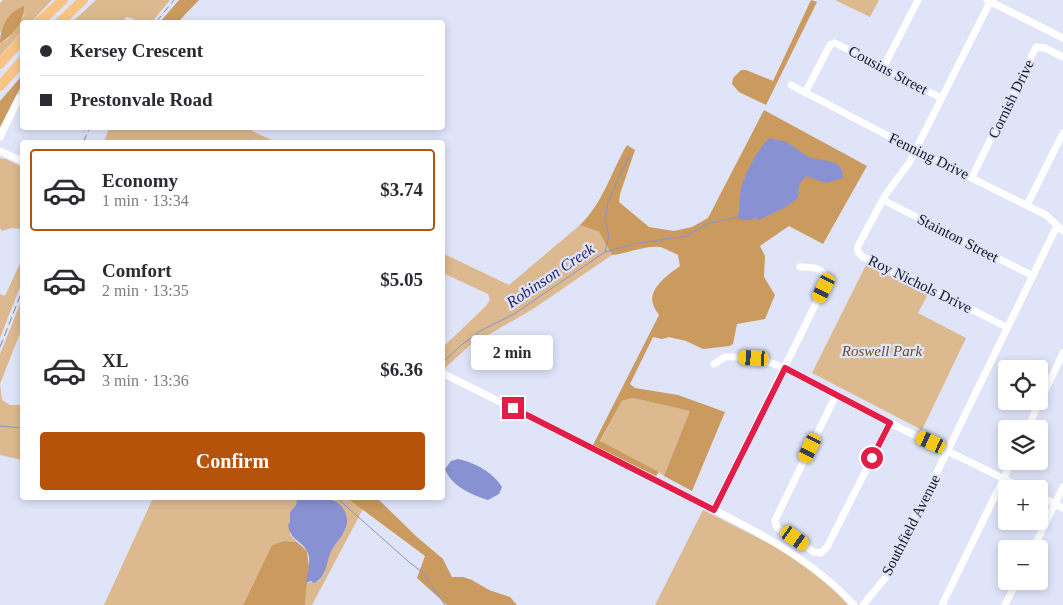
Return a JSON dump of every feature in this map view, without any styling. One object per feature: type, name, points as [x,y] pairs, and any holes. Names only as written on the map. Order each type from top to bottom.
[{"type":"highway","points":[[41,20],[62,0]]},
{"type":"highway","points":[[62,20],[83,0]]},
{"type":"highway","points":[[0,64],[20,41]]},
{"type":"highway","points":[[0,86],[20,63]]},
{"type":"street","points":[[883,68],[918,0]]},
{"type":"street","points":[[989,1],[1063,38]]},
{"type":"street","name":"Roy Nichols Drive","points":[[989,1],[909,163],[883,200],[858,244],[858,251],[860,255],[1008,328]]},
{"type":"street","name":"Cousins Street","points":[[805,93],[830,45],[835,42],[941,98]]},
{"type":"street","name":"Cornish Drive","points":[[972,177],[1036,47],[1045,48],[1063,57]]},
{"type":"street","name":"Fenning Drive","points":[[791,85],[915,150],[1046,215],[1060,229]]},
{"type":"street","points":[[0,137],[19,98]]},
{"type":"street","points":[[1027,205],[1063,133]]},
{"type":"street","points":[[0,151],[20,160]]},
{"type":"street","name":"Stainton Street","points":[[883,200],[1033,276]]},
{"type":"street","name":"Southfield Avenue","points":[[863,605],[886,577],[1033,276],[1060,229]]},
{"type":"street","points":[[714,510],[828,280],[821,270],[815,267],[800,267]]},
{"type":"street","points":[[1031,420],[1063,353]]},
{"type":"street","points":[[714,364],[725,357],[745,357],[768,361],[1008,480]]},
{"type":"street","points":[[445,375],[714,510],[791,552],[820,572],[854,605]]},
{"type":"street","points":[[836,395],[775,520],[776,526],[779,529],[814,552],[821,553],[827,547],[890,423]]},
{"type":"street","points":[[942,605],[1008,470]]},
{"type":"street","points":[[1037,540],[1063,487]]},
{"type":"street","points":[[1048,500],[1063,508]]},
{"type":"street","points":[[1006,605],[1013,590]]},
{"type":"green space","points":[[3,0],[52,0],[33,20],[21,20],[25,14],[0,32],[0,3]]},
{"type":"green space","points":[[96,0],[170,0],[154,20],[134,20],[127,17],[123,20],[74,20]]},
{"type":"green space","points":[[835,0],[879,0],[870,17]]},
{"type":"green space","points":[[20,21],[20,33],[0,56],[0,43],[8,39]]},
{"type":"green space","points":[[108,130],[253,130],[272,140],[250,140],[105,140]]},
{"type":"green space","points":[[0,158],[20,166],[20,229],[12,228],[2,231],[0,228]]},
{"type":"green space","points":[[580,225],[599,232],[612,255],[533,309],[469,346],[445,368],[445,345],[490,300],[488,294],[445,274],[445,254],[509,285]]},
{"type":"green space","points":[[20,263],[20,287],[0,338],[0,294],[5,296]]},
{"type":"green space","name":"Roswell Park","points":[[866,265],[928,294],[918,313],[966,338],[922,430],[812,373]]},
{"type":"green space","points":[[20,304],[20,333],[0,384],[0,354]]},
{"type":"green space","points":[[0,384],[2,400],[10,405],[20,405],[20,460],[0,455]]},
{"type":"green space","points":[[633,398],[691,411],[664,476],[600,442],[622,401]]},
{"type":"green space","points":[[152,500],[297,500],[296,505],[290,512],[290,534],[297,542],[284,541],[272,545],[243,605],[104,605]]},
{"type":"green space","points":[[334,500],[350,500],[363,509],[312,605],[305,605],[306,583],[319,581],[324,574],[330,553],[346,528]]},
{"type":"green space","points":[[703,510],[781,550],[817,575],[848,605],[655,605]]},
{"type":"shaded area","points":[[179,0],[199,0],[180,20],[162,20]]},
{"type":"shaded area","points":[[811,0],[817,2],[766,105],[739,92],[732,84],[733,78],[741,70],[746,70],[773,81]]},
{"type":"shaded area","points":[[24,6],[24,11],[17,28],[0,43],[3,26],[9,16]]},
{"type":"shaded area","points":[[20,78],[20,88],[0,127],[0,101]]},
{"type":"shaded area","points":[[764,110],[867,166],[823,244],[789,226],[760,246],[765,256],[764,277],[775,295],[765,319],[737,324],[733,344],[730,346],[703,349],[686,341],[669,337],[662,339],[653,337],[630,384],[635,388],[678,395],[725,412],[692,491],[664,476],[690,411],[633,398],[622,401],[600,441],[659,472],[656,476],[593,445],[659,315],[652,298],[660,282],[680,266],[678,255],[662,248],[654,247],[612,255],[599,232],[580,225],[601,197],[627,145],[635,150],[619,202],[649,227],[674,231],[692,227],[708,218]]},
{"type":"shaded area","points":[[350,500],[379,500],[443,559],[452,577],[463,577],[472,580],[489,590],[510,597],[517,605],[447,605],[417,578],[425,556]]},
{"type":"shaded area","points":[[284,541],[297,542],[307,551],[309,567],[305,605],[243,605],[272,545]]},
{"type":"water","points":[[770,138],[789,143],[809,157],[836,164],[840,167],[843,178],[826,183],[806,176],[799,185],[798,198],[784,208],[759,220],[755,218],[740,220],[738,217],[742,184],[757,154]]},
{"type":"water","points":[[458,459],[477,465],[494,477],[502,487],[499,494],[488,500],[457,485],[445,469],[451,461]]},
{"type":"water","points":[[297,500],[333,500],[341,506],[347,518],[345,531],[330,554],[323,575],[314,583],[311,581],[306,583],[309,563],[307,551],[293,537],[289,530],[290,512],[296,505]]},
{"type":"waterway","points":[[605,252],[609,235],[605,221],[608,202],[629,156]]},
{"type":"waterway","name":"Robinson Creek","points":[[445,360],[480,331],[514,314],[605,252],[633,244],[686,236],[707,224],[738,217]]},
{"type":"waterway","name":"Robinson Creek","points":[[0,426],[20,428]]},
{"type":"waterway","points":[[339,500],[422,572],[445,605]]},
{"type":"railway","points":[[158,20],[174,0]]},
{"type":"railway","points":[[84,140],[89,130]]},
{"type":"railway","points":[[0,347],[20,296]]},
{"type":"route","points":[[513,408],[714,510],[785,368],[890,423],[872,458]]}]
